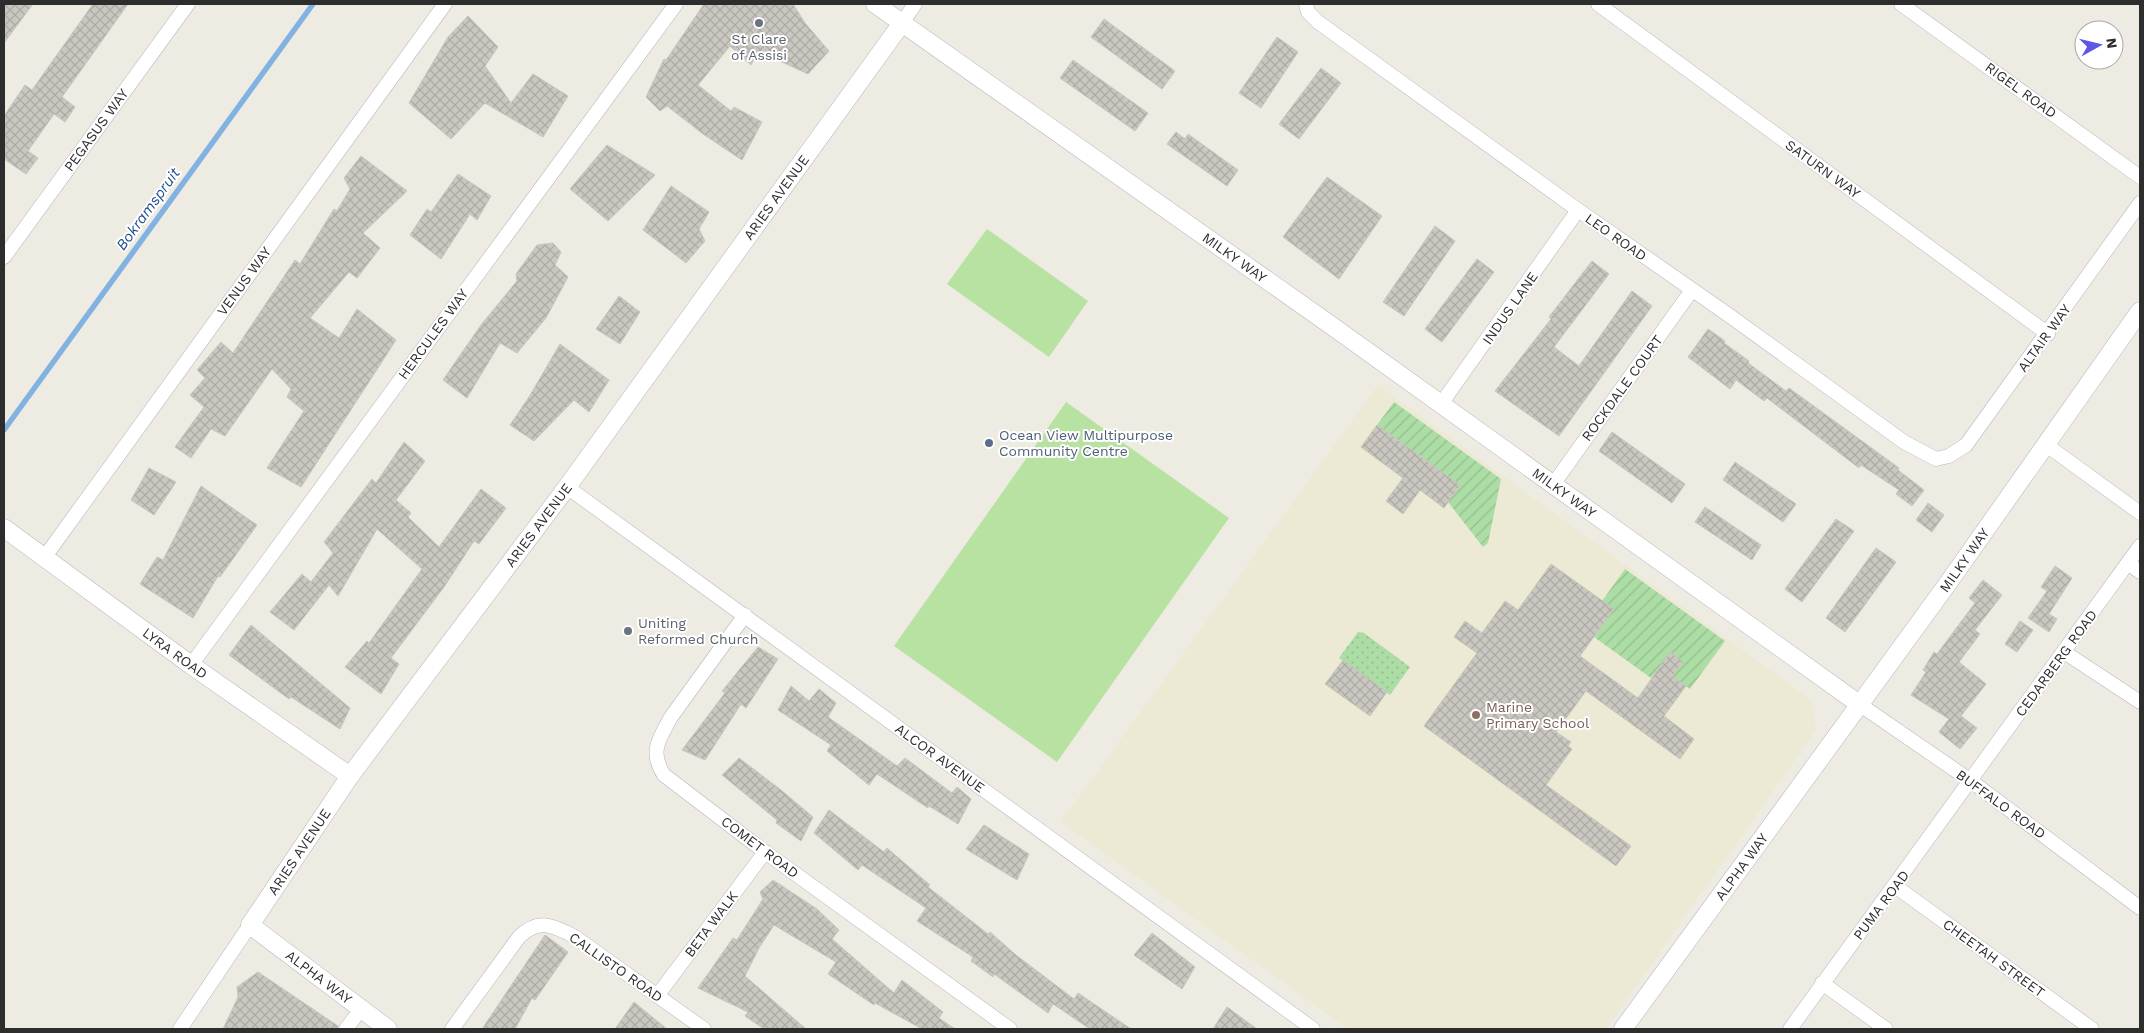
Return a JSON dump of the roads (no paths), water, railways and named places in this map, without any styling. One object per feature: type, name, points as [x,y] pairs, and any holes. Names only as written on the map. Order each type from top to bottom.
[{"type":"street","name":"PEGASUS WAY","points":[[4,257],[188,4]]},
{"type":"street","name":"VENUS WAY","points":[[44,558],[445,4]]},
{"type":"street","name":"HERCULES WAY","points":[[191,665],[676,4]]},
{"type":"street","name":"MILKY WAY","points":[[875,4],[1441,404],[1552,486],[1859,704],[1946,586],[2140,311]]},
{"type":"street","points":[[902,23],[915,4]]},
{"type":"street","name":"LEO ROAD","points":[[1306,4],[1308,12],[1318,22],[1578,210],[1730,316],[1904,442],[1936,459]]},
{"type":"street","name":"SATURN WAY","points":[[1598,4],[2048,334]]},
{"type":"street","name":"RIGEL ROAD","points":[[1901,4],[2140,177]]},
{"type":"street","name":"ARIES AVENUE","points":[[180,1029],[350,776],[567,487],[902,23]]},
{"type":"street","name":"ALTAIR WAY","points":[[1936,459],[1949,456],[1966,445],[2048,334],[2140,203]]},
{"type":"street","name":"INDUS LANE","points":[[1441,404],[1578,210]]},
{"type":"street","name":"ROCKDALE COURT","points":[[1552,486],[1692,290]]},
{"type":"street","points":[[2045,444],[2140,513]]},
{"type":"street","name":"ALCOR AVENUE","points":[[567,487],[1312,1029]]},
{"type":"street","name":"LYRA ROAD","points":[[4,528],[191,665],[350,776]]},
{"type":"street","name":"CEDARBERG ROAD","points":[[1971,781],[2140,546]]},
{"type":"street","points":[[2128,563],[2140,572]]},
{"type":"street","name":"COMET ROAD","points":[[745,615],[671,717],[656,748],[656,758],[664,775],[766,852],[1010,1029]]},
{"type":"street","points":[[2064,652],[2140,702]]},
{"type":"street","name":"BUFFALO ROAD","points":[[1859,704],[1971,781],[2140,908]]},
{"type":"street","name":"ALPHA WAY","points":[[1624,1029],[1859,704]]},
{"type":"street","name":"PUMA ROAD","points":[[1790,1029],[1971,781]]},
{"type":"street","name":"BETA WALK","points":[[657,996],[766,852]]},
{"type":"street","name":"CHEETAH STREET","points":[[1895,886],[2092,1029]]},
{"type":"street","name":"ALPHA WAY","points":[[250,925],[388,1029]]},
{"type":"street","name":"CALLISTO ROAD","points":[[452,1029],[519,937],[535,925],[546,925],[565,931],[704,1029]]},
{"type":"street","points":[[1822,983],[1886,1029]]},
{"type":"street","points":[[346,1029],[361,1009]]},
{"type":"waterway","name":"Bokramspruit","points":[[4,430],[313,4]]},
{"type":"place","name":"St Clare of Assisi","points":[[759,23]]},
{"type":"place","name":"Ocean View Multipurpose Community Centre","points":[[989,443]]},
{"type":"place","name":"Uniting Reformed Church","points":[[628,631]]},
{"type":"place","name":"Marine Primary School","points":[[1476,715]]}]
